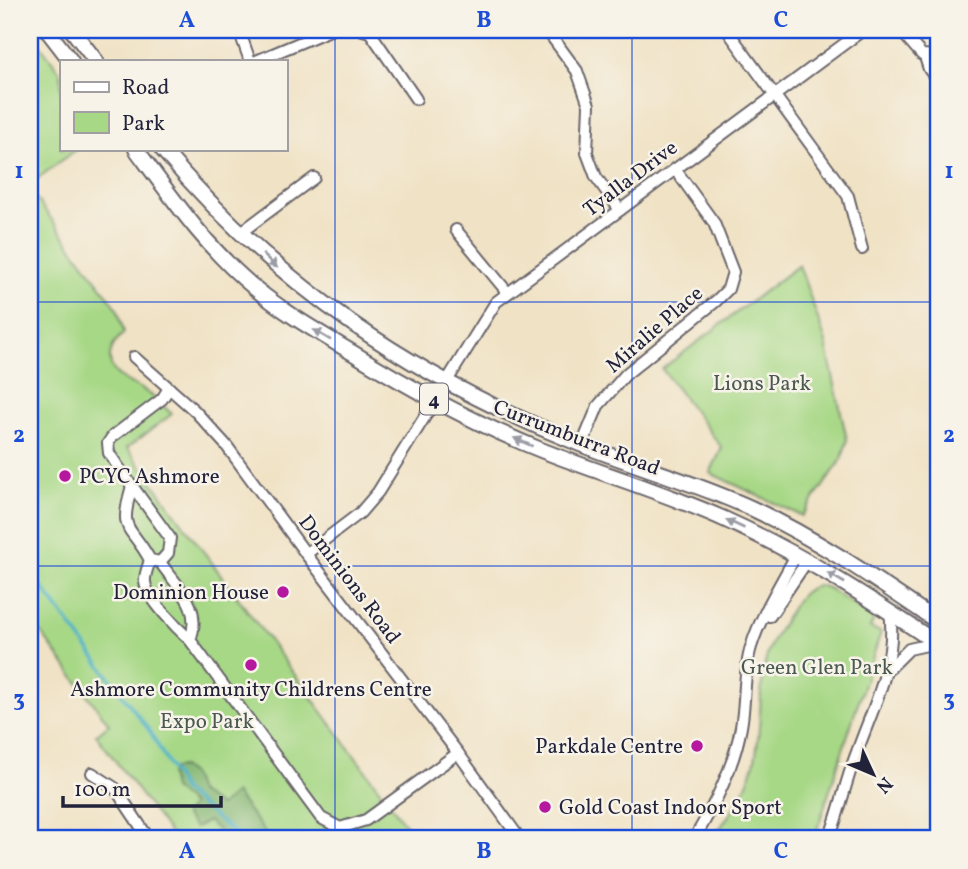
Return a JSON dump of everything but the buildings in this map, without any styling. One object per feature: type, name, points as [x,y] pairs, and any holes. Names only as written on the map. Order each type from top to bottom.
[{"type":"main road","points":[[47,30],[70,60]]},
{"type":"main road","points":[[72,30],[95,60]]},
{"type":"main road","name":"Currumburra Road","points":[[137,150],[212,247],[256,289],[313,330],[434,399],[541,450],[650,488],[706,511],[801,558],[890,611],[937,643]]},
{"type":"main road","points":[[148,150],[175,201]]},
{"type":"main road","name":"Currumburra Road","points":[[163,150],[187,179],[278,269],[365,334],[445,381],[515,416],[582,445],[722,495],[809,538],[938,622]]},
{"type":"main road","points":[[801,558],[809,538]]},
{"type":"street","points":[[240,30],[250,60]]},
{"type":"street","points":[[258,60],[330,30]]},
{"type":"street","points":[[363,30],[370,32],[416,99]]},
{"type":"street","points":[[547,30],[577,71],[589,105],[587,153],[596,177],[620,210]]},
{"type":"street","points":[[727,30],[848,196],[862,249]]},
{"type":"street","name":"Tyalla Drive","points":[[306,554],[360,513],[378,492],[496,302],[863,30]]},
{"type":"street","points":[[901,30],[925,57],[929,69],[938,80]]},
{"type":"street","points":[[925,57],[938,56]]},
{"type":"street","name":"Miralie Place","points":[[582,445],[598,406],[626,374],[728,289],[733,272],[713,223],[675,169]]},
{"type":"street","points":[[240,233],[314,178]]},
{"type":"street","points":[[456,230],[508,293]]},
{"type":"street","name":"Dominions Road","points":[[134,357],[195,411],[226,445],[458,752],[520,839]]},
{"type":"street","points":[[169,388],[162,399],[113,436],[108,443],[109,453],[170,538],[168,553],[155,561],[144,580],[146,589],[168,619],[190,640],[321,818],[340,828],[366,820],[458,752]]},
{"type":"street","points":[[132,486],[125,521],[129,531],[192,607],[196,620],[190,640]]},
{"type":"street","points":[[694,839],[735,756],[742,723],[747,663],[754,638],[801,558]]},
{"type":"street","points":[[829,839],[842,806],[855,755],[888,671],[892,639],[890,611]]},
{"type":"street","points":[[888,671],[909,649],[937,643]]},
{"type":"street","points":[[92,773],[115,788],[149,839]]},
{"type":"green space","points":[[30,31],[60,72],[60,150],[76,150],[30,184]]},
{"type":"green space","name":"Expo Park","points":[[30,190],[117,308],[124,333],[115,342],[110,353],[113,370],[150,394],[172,414],[127,448],[416,839],[174,839],[96,735],[109,724],[30,618]]},
{"type":"green space","name":"Lions Park","points":[[799,265],[825,339],[847,440],[842,459],[802,516],[710,473],[722,448],[662,369]]},
{"type":"green space","name":"Green Glen Park","points":[[818,585],[828,588],[874,619],[870,628],[881,632],[814,839],[712,839],[742,794],[751,775],[758,736],[762,679],[770,647],[797,600]]},
{"type":"green space","points":[[182,767],[192,775],[198,792],[220,806],[235,793],[270,839],[227,839],[208,821],[195,828],[184,815],[192,805],[173,789],[170,775],[174,768]]},
{"type":"waterway","points":[[30,571],[151,733],[183,791],[242,839]]},
{"type":"place","name":"PCYC Ashmore","points":[[65,476]]},
{"type":"place","name":"Dominion House","points":[[283,592]]},
{"type":"place","name":"Ashmore Community Childrens Centre","points":[[251,665]]},
{"type":"place","name":"Parkdale Centre","points":[[697,746]]},
{"type":"place","name":"Gold Coast Indoor Sport","points":[[545,807]]}]
